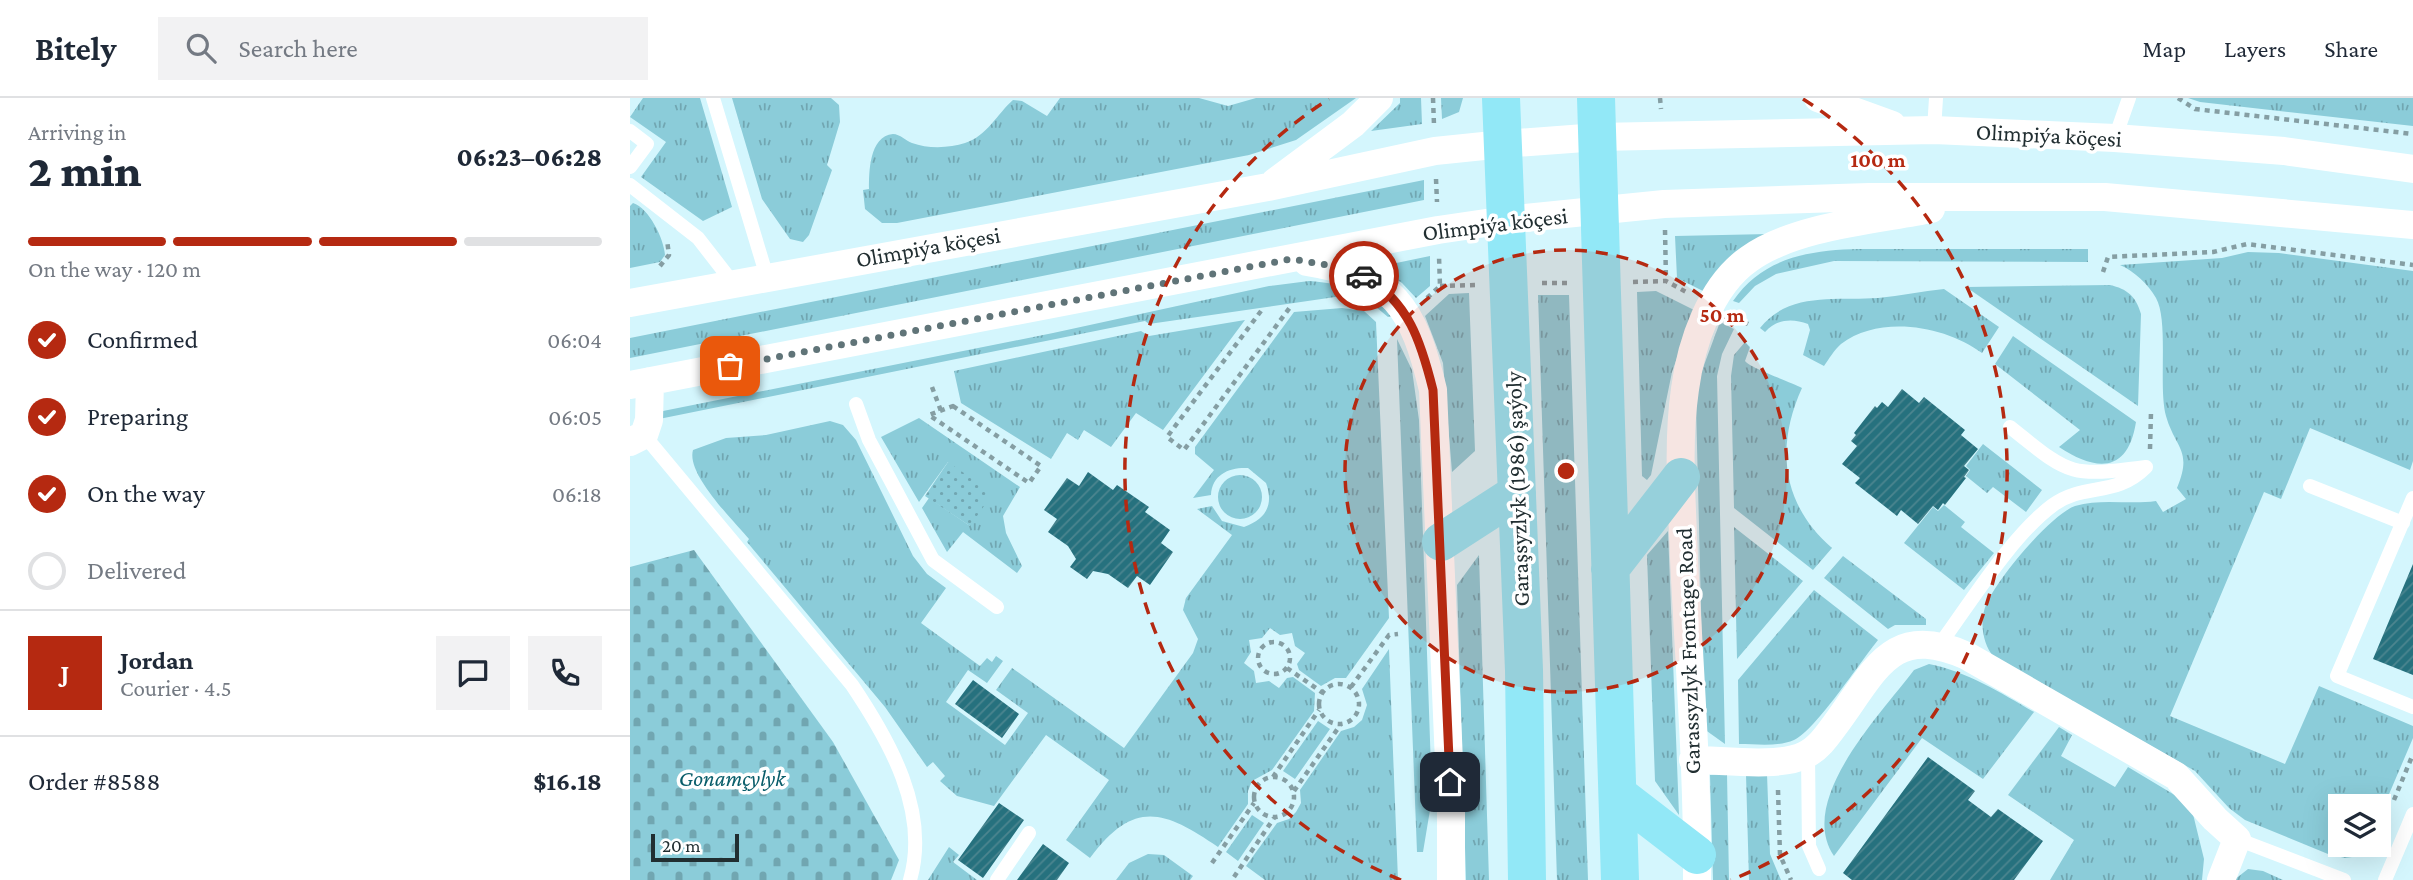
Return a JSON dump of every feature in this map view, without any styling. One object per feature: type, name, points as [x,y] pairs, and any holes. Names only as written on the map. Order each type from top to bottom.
[{"type":"main road","name":"Garaşsyzlyk (1986) şaýoly","points":[[1501,98],[1517,493],[1527,880]]},
{"type":"main road","points":[[1596,98],[1620,880]]},
{"type":"main road","points":[[1610,569],[1681,477]]},
{"type":"main road","points":[[1441,542],[1517,493]]},
{"type":"main road","points":[[1619,795],[1697,868]]},
{"type":"street","name":"Olimpiýa köçesi","points":[[1268,187],[1353,124],[1379,98]]},
{"type":"street","points":[[1818,98],[1921,131]]},
{"type":"street","name":"Olimpiýa köçesi","points":[[630,303],[1268,187],[1435,151],[1503,144],[1598,137],[1921,131],[2115,138],[2284,151],[2413,169]]},
{"type":"street","name":"Olimpiýa köçesi","points":[[1682,421],[1685,387],[1705,319],[1718,292],[1748,259],[1785,241],[1825,230],[1995,197]]},
{"type":"street","name":"Olimpiýa köçesi","points":[[640,383],[1506,219],[1746,201],[1995,197],[2105,198],[2413,225]]},
{"type":"street","points":[[1291,259],[1340,267],[1363,275],[1394,298],[1415,328],[1433,390],[1441,542],[1451,880]]},
{"type":"street","points":[[637,439],[649,420],[640,383]]},
{"type":"street","name":"Garassyzlyk Frontage Road","points":[[1682,421],[1681,477],[1697,868]]},
{"type":"street","points":[[1693,760],[1777,761],[1794,760],[1808,754],[1822,743],[1882,663],[1898,648],[1918,643],[1940,644],[1991,670],[2176,776],[2237,839],[2221,880]]},
{"type":"lane","points":[[713,98],[767,277]]},
{"type":"lane","points":[[1921,131],[1936,98]]},
{"type":"lane","points":[[2115,138],[2129,98]]},
{"type":"lane","points":[[630,131],[647,144],[630,167]]},
{"type":"lane","points":[[630,185],[691,232],[733,283]]},
{"type":"lane","points":[[856,404],[869,440],[933,560],[997,607]]},
{"type":"lane","points":[[2010,427],[2065,469],[2098,473],[2146,467]]},
{"type":"lane","points":[[637,439],[852,685],[881,728],[900,769],[909,802],[915,839],[915,864],[910,880]]},
{"type":"lane","points":[[1940,644],[2006,555],[2047,510],[2068,496],[2120,486],[2132,481],[2146,467]]},
{"type":"lane","points":[[2310,486],[2403,523]]},
{"type":"lane","points":[[2413,498],[2337,676],[2413,707]]},
{"type":"lane","points":[[1808,754],[1809,846],[1819,869]]},
{"type":"lane","points":[[2385,880],[2413,814]]},
{"type":"lane","points":[[997,880],[1029,833]]},
{"type":"lane","points":[[2237,839],[2344,880]]},
{"type":"path","points":[[1433,98],[1434,120]]},
{"type":"path","points":[[2178,98],[2195,109],[2413,134]]},
{"type":"path","points":[[652,268],[662,266],[667,261],[666,236]]},
{"type":"path","points":[[2103,272],[2108,257],[2213,252],[2247,244],[2413,265]]},
{"type":"path","points":[[1440,286],[1667,281]]},
{"type":"path","points":[[1261,311],[1167,438],[1184,450],[1291,306]]},
{"type":"path","points":[[932,387],[941,411]]},
{"type":"path","points":[[953,406],[1041,466],[1029,484],[929,415],[941,411],[953,406]]},
{"type":"path","points":[[2146,467],[2152,439],[2151,412]]},
{"type":"path","points":[[1351,687],[1389,635],[1398,634]]},
{"type":"path","points":[[1268,644],[1284,646],[1289,652],[1287,668],[1281,673],[1265,671],[1259,665],[1261,649],[1268,644]]},
{"type":"path","points":[[1287,668],[1323,693]]},
{"type":"path","points":[[1213,863],[1254,803],[1254,790],[1260,782],[1273,777],[1320,710],[1323,693],[1334,684],[1351,687]]},
{"type":"path","points":[[1320,710],[1327,721],[1340,724],[1353,720],[1359,712],[1360,703],[1351,687]]},
{"type":"path","points":[[1293,792],[1340,724]]},
{"type":"path","points":[[1777,761],[1779,843],[1783,866],[1791,880]]},
{"type":"path","points":[[1254,803],[1262,814],[1275,817],[1288,813],[1293,805],[1293,792],[1286,780],[1273,777]]},
{"type":"path","points":[[1234,877],[1275,817]]},
{"type":"green space","points":[[643,98],[700,98],[732,207],[703,221],[641,177],[666,142],[630,117]]},
{"type":"green space","points":[[732,98],[831,98],[839,105],[840,122],[827,165],[832,170],[809,235],[803,242],[790,239],[762,199]]},
{"type":"green space","points":[[1060,98],[1199,98],[1228,106],[1256,98],[1356,98],[1296,140],[1249,155],[897,223],[882,223],[865,209],[863,190],[869,189],[872,156],[879,141],[885,136],[896,134],[912,143],[925,146],[959,145],[980,135],[1013,100],[1022,101],[1047,116]]},
{"type":"green space","points":[[1400,98],[1421,98],[1422,124],[1371,131],[1400,103]]},
{"type":"green space","points":[[1441,98],[1463,98],[1459,112],[1442,119]]},
{"type":"green space","points":[[2188,98],[2413,98],[2413,126],[2200,102]]},
{"type":"green space","points":[[1424,180],[1424,200],[630,358],[630,338]]},
{"type":"green space","points":[[633,203],[645,211],[655,225],[665,255],[660,262],[630,268],[630,206]]},
{"type":"green space","points":[[1769,234],[1703,291],[1677,278],[1675,236]]},
{"type":"green space","points":[[1859,249],[2088,249],[2088,262],[1834,261],[1776,274],[1755,286],[1739,303],[1733,301],[1758,275],[1788,259],[1822,252]]},
{"type":"green space","points":[[2248,252],[2279,253],[2413,271],[2413,461],[2410,470],[2310,428],[2281,499],[2264,492],[2170,716],[2285,764],[2319,686],[2413,726],[2413,738],[2389,794],[2328,794],[2328,854],[2245,820],[2229,808],[2195,771],[1994,657],[1984,636],[1984,611],[1997,585],[2037,536],[2064,512],[2075,506],[2095,502],[2156,501],[2163,512],[2186,499],[2177,488],[2183,457],[2166,416],[2164,404],[2160,308],[2145,283],[2120,265],[2222,258]]},
{"type":"green space","points":[[1430,256],[1430,286],[1416,298],[1402,283],[1377,267]]},
{"type":"green space","points":[[1309,281],[1333,284],[1365,294],[1392,316],[1388,317],[1370,302],[1342,296],[1149,324],[1145,321],[659,419],[658,412],[1053,333],[1269,286]]},
{"type":"green space","points":[[2110,285],[2130,294],[2141,314],[2138,406],[1966,287]]},
{"type":"green space","points":[[1944,289],[1999,327],[1982,353],[1932,330],[1893,327],[1874,329],[1841,344],[1824,366],[1803,355],[1810,330],[1808,324],[1785,321],[1775,324],[1765,332],[1760,328],[1772,316],[1799,303],[1878,298]]},
{"type":"green space","points":[[1656,291],[1694,310],[1672,372],[1651,475],[1647,480],[1642,476],[1637,292]]},
{"type":"green space","points":[[1469,293],[1475,451],[1452,472],[1443,363],[1425,316],[1449,294]]},
{"type":"green space","points":[[1538,295],[1569,295],[1588,880],[1557,880]]},
{"type":"green space","points":[[1342,308],[1364,311],[1376,322],[1389,618],[1346,678],[1335,678],[1321,686],[1299,670],[1297,664],[1305,653],[1295,646],[1292,633],[1280,635],[1270,628],[1262,638],[1249,640],[1251,652],[1244,663],[1254,671],[1256,683],[1269,681],[1279,688],[1287,678],[1293,677],[1315,693],[1314,711],[1272,770],[1252,781],[1248,791],[1248,804],[1218,847],[1181,825],[1150,816],[1121,826],[1090,858],[1066,840],[1109,780],[1046,735],[994,806],[957,796],[940,781],[945,776],[933,762],[927,767],[885,707],[747,542],[749,539],[704,484],[693,460],[693,450],[726,438],[766,435],[830,421],[843,425],[856,440],[913,556],[927,574],[946,588],[921,623],[980,666],[987,658],[992,662],[996,656],[1003,661],[987,683],[968,670],[946,702],[1005,745],[1028,713],[996,690],[1012,668],[1124,748],[1193,653],[1198,639],[1183,610],[1186,598],[1232,535],[1197,509],[1212,506],[1222,521],[1244,527],[1258,520],[1268,504],[1266,483],[1248,468],[1223,473],[1215,482],[1211,495],[1193,498],[1214,470],[1195,454],[1195,447],[1294,312]]},
{"type":"green space","points":[[1245,320],[1163,430],[1136,413],[1111,447],[1084,430],[1078,440],[1067,433],[1051,459],[961,403],[954,371],[1141,331],[1149,336]]},
{"type":"green space","points":[[1720,322],[1734,329],[1722,354],[1717,376],[1725,744],[1704,729],[1696,405],[1700,376]]},
{"type":"green space","points":[[2013,336],[2136,422],[2132,439],[2118,459],[2098,464],[2059,447],[2080,430],[1995,364]]},
{"type":"green space","points":[[1397,339],[1412,370],[1419,420],[1432,798],[1423,852],[1417,852]]},
{"type":"green space","points":[[1745,342],[1750,347],[1745,361],[1748,364],[1802,388],[1788,432],[1788,474],[1802,513],[1832,548],[1813,570],[1734,508],[1731,376],[1734,355]]},
{"type":"green space","points":[[919,418],[1020,487],[1003,516],[1006,533],[1022,566],[1017,573],[963,532],[947,552],[922,508],[929,498],[970,526],[948,462],[919,502],[881,437]]},
{"type":"green space","points":[[1983,444],[2042,490],[2026,512],[1993,487],[1987,493],[1966,476],[1970,470],[1966,466]]},
{"type":"green space","points":[[948,462],[993,493],[970,526],[925,496]]},
{"type":"green space","points":[[1240,475],[1255,482],[1262,497],[1255,512],[1240,519],[1225,512],[1218,497],[1225,482]]},
{"type":"green space","points":[[1944,505],[1965,522],[1961,527],[1994,553],[1964,590],[1904,543],[1933,507],[1938,511]]},
{"type":"green space","points":[[1734,527],[1803,581],[1737,659]]},
{"type":"green space","points":[[1668,531],[1679,815],[1655,781],[1647,555]]},
{"type":"green space","name":"Gonamçylyk","points":[[694,550],[833,742],[899,860],[891,880],[630,880],[630,567]]},
{"type":"green space","points":[[1479,555],[1489,880],[1466,880],[1457,585]]},
{"type":"green space","points":[[1843,556],[1926,619],[1926,625],[1895,625],[1888,629],[1824,578]]},
{"type":"green space","points":[[1814,590],[1878,640],[1826,710],[1803,734],[1781,744],[1739,744],[1738,680]]},
{"type":"green space","points":[[1389,649],[1398,880],[1265,880],[1246,866],[1277,823],[1289,819],[1296,812],[1301,803],[1300,790],[1341,731],[1354,727],[1362,720],[1367,705],[1362,689]]},
{"type":"green space","points":[[1929,664],[1970,677],[2034,712],[1983,779],[1922,738],[1834,856],[1825,834],[1826,810],[1834,784],[1847,758],[1882,710],[1914,670]]},
{"type":"green space","points":[[1318,721],[1330,729],[1295,779],[1283,771]]},
{"type":"green space","points":[[2059,727],[2072,735],[2061,756],[2115,787],[2128,767],[2188,803],[2204,859],[2202,880],[2050,880],[2074,840],[2008,795]]},
{"type":"green space","points":[[1727,774],[1729,880],[1713,880],[1710,775]]},
{"type":"green space","points":[[1767,774],[1770,854],[1781,880],[1749,880],[1746,775]]},
{"type":"green space","points":[[1252,815],[1264,823],[1238,861],[1226,852]]},
{"type":"green space","points":[[949,847],[959,855],[953,862],[977,880],[928,880]]},
{"type":"green space","points":[[1148,854],[1164,855],[1193,876],[1190,880],[1116,880],[1129,863]]},
{"type":"green space","points":[[2248,869],[2263,871],[2283,880],[2234,880]]},
{"type":"building","points":[[1902,389],[1919,403],[1924,397],[1965,430],[1961,435],[1978,449],[1964,466],[1969,470],[1964,477],[1966,478],[1945,505],[1943,503],[1938,510],[1933,506],[1918,524],[1901,510],[1897,516],[1855,483],[1860,478],[1842,464],[1857,446],[1851,441],[1856,435],[1854,433],[1875,406],[1877,408],[1882,402],[1888,407]]},
{"type":"building","points":[[1088,472],[1113,490],[1117,485],[1149,507],[1145,512],[1170,530],[1161,543],[1173,552],[1150,585],[1137,576],[1128,588],[1108,574],[1093,571],[1087,579],[1070,567],[1076,559],[1068,546],[1048,532],[1057,519],[1044,510],[1067,478],[1079,486]]},
{"type":"building","points":[[2413,564],[2413,675],[2373,659]]},
{"type":"building","points":[[973,680],[1019,714],[1002,738],[955,704]]},
{"type":"building","points":[[1928,757],[1975,791],[1968,800],[1991,817],[1998,809],[2043,841],[2014,880],[1852,880],[1843,873]]},
{"type":"building","points":[[999,803],[1024,820],[983,878],[958,860]]},
{"type":"building","points":[[1043,844],[1069,863],[1057,880],[1017,880]]},
{"type":"way so far","points":[[730,366],[1291,259],[1340,267],[1364,276]]},
{"type":"route","points":[[1364,276],[1380,285],[1394,298],[1415,328],[1433,390],[1450,782]]}]
